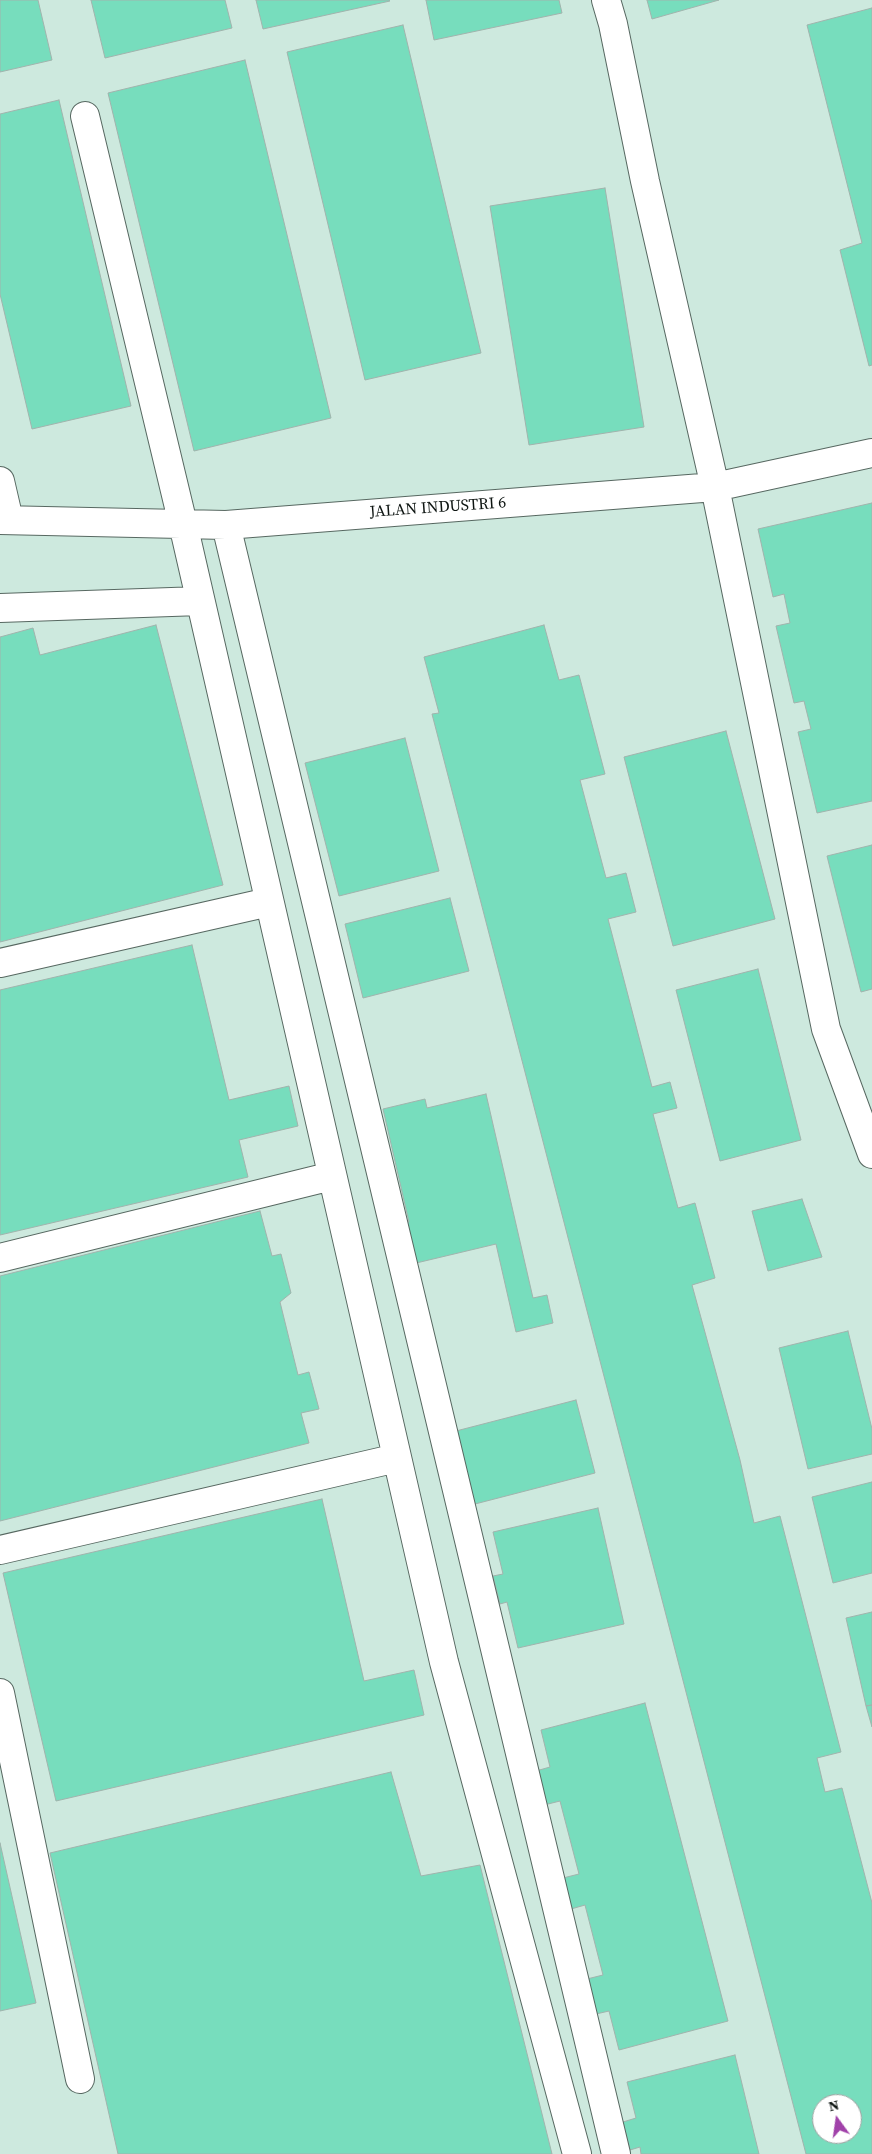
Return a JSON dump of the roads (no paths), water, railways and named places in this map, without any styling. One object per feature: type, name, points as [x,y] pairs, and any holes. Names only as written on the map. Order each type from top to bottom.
[{"type":"street","points":[[606,0],[613,24],[647,191],[715,487],[826,1029],[872,1154]]},
{"type":"street","points":[[85,116],[183,524],[444,1662],[576,2154]]},
{"type":"street","name":"JALAN INDUSTRI 6","points":[[5,520],[226,525],[715,487],[872,453]]},
{"type":"street","points":[[0,481],[5,520]]},
{"type":"street","points":[[226,525],[616,2154]]},
{"type":"street","points":[[0,608],[200,601]]},
{"type":"street","points":[[0,963],[269,902]]},
{"type":"street","points":[[0,1258],[332,1176]]},
{"type":"street","points":[[0,1550],[397,1458]]},
{"type":"street","points":[[0,1692],[80,2079]]}]
